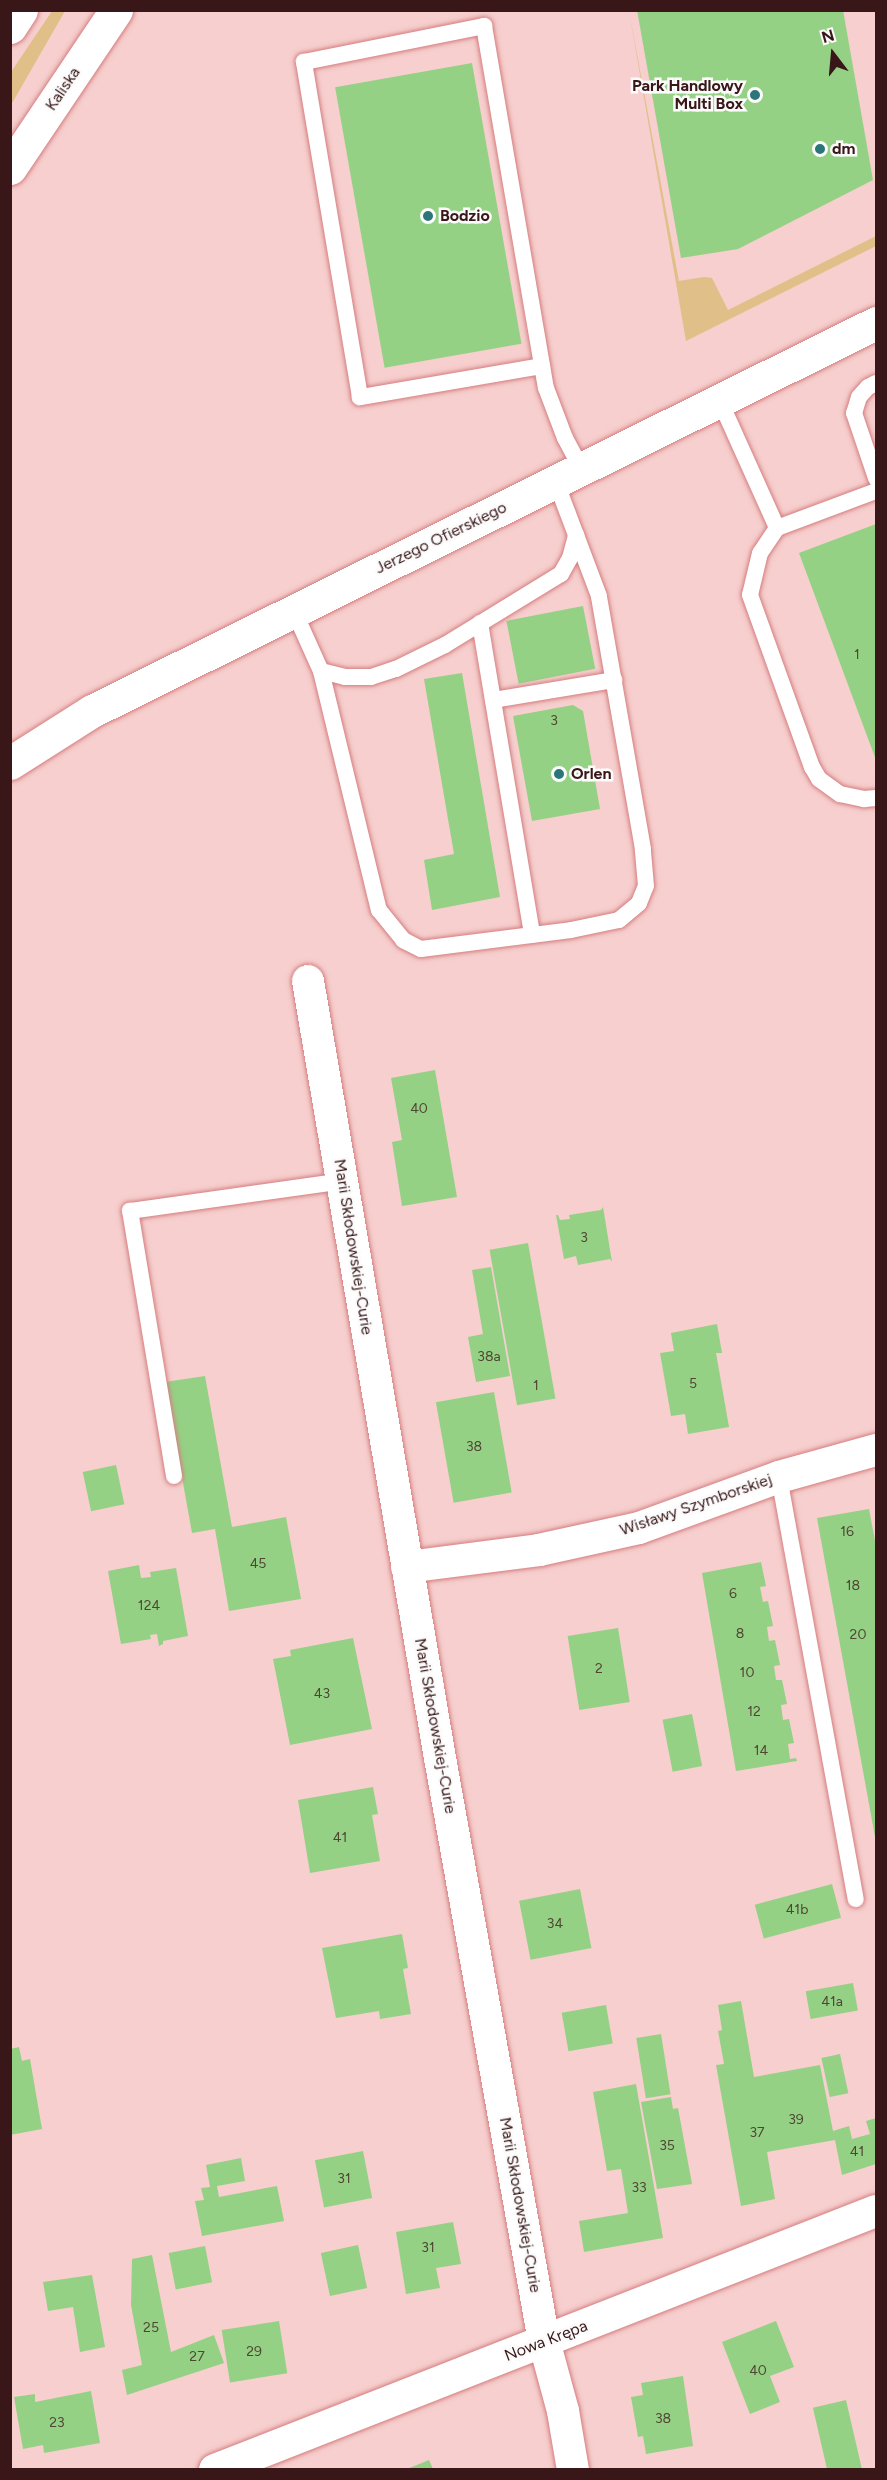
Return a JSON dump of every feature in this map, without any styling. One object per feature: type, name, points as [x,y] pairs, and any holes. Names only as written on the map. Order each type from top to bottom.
[{"type":"street","points":[[10,27],[21,10]]},
{"type":"street","name":"Kaliska","points":[[10,168],[116,10]]},
{"type":"street","name":"Jerzego Ofierskiego","points":[[10,763],[92,711],[876,323]]},
{"type":"street","name":"Marii Skłodowskiej-Curie","points":[[308,981],[406,1567],[544,2342],[563,2411],[573,2469]]},
{"type":"street","name":"Wisławy Szymborskiej","points":[[406,1567],[539,1550],[639,1528],[779,1477],[876,1450]]},
{"type":"street","name":"Nowa Krępa","points":[[215,2469],[876,2211]]},
{"type":"lane","points":[[294,610],[312,646],[321,671],[379,910],[403,940],[421,949],[572,930],[618,920],[639,903],[646,886],[643,849],[614,680],[599,596],[576,535],[565,438],[546,388],[484,26],[304,62],[360,397],[542,366]]},
{"type":"lane","points":[[876,383],[868,387],[859,397],[854,413],[876,478]]},
{"type":"lane","points":[[720,401],[777,528]]},
{"type":"lane","points":[[876,491],[777,528],[760,553],[750,595],[804,746],[819,779],[840,794],[864,799],[876,798]]},
{"type":"lane","points":[[321,671],[354,677],[371,676],[396,669],[480,623],[561,574],[570,558],[576,535]]},
{"type":"lane","points":[[480,623],[532,935]]},
{"type":"lane","points":[[493,700],[614,680]]},
{"type":"lane","points":[[174,1476],[130,1211],[343,1181]]},
{"type":"lane","points":[[779,1477],[855,1899]]},
{"type":"shaded area","points":[[52,11],[65,11],[11,105],[11,72]]},
{"type":"shaded area","points":[[629,11],[679,281],[712,278],[728,310],[876,236],[876,246],[686,341]]},
{"type":"building","name":"Park Handlowy Multi Box","points":[[637,10],[843,10],[873,180],[738,249],[681,258]]},
{"type":"building","name":"Bodzio","points":[[472,63],[521,344],[385,368],[335,87]]},
{"type":"building","points":[[876,524],[876,760],[799,553]]},
{"type":"building","points":[[583,606],[595,669],[519,684],[506,621]]},
{"type":"building","points":[[462,673],[500,897],[432,910],[424,860],[454,854],[424,679]]},
{"type":"building","points":[[573,705],[583,711],[600,809],[532,821],[513,716]]},
{"type":"building","points":[[435,1070],[457,1197],[402,1206],[392,1142],[402,1140],[391,1078]]},
{"type":"building","points":[[603,1207],[612,1262],[610,1259],[578,1265],[576,1256],[564,1259],[556,1215],[560,1220],[570,1219],[569,1215],[601,1210]]},
{"type":"building","points":[[528,1243],[555,1399],[517,1405],[490,1250]]},
{"type":"building","points":[[491,1267],[510,1376],[476,1382],[468,1337],[483,1334],[472,1270]]},
{"type":"building","points":[[717,1324],[722,1353],[716,1353],[729,1427],[688,1434],[685,1414],[671,1416],[660,1353],[674,1351],[671,1333]]},
{"type":"building","points":[[205,1376],[232,1527],[286,1517],[301,1599],[229,1611],[215,1529],[192,1533],[165,1382]]},
{"type":"building","points":[[494,1392],[512,1492],[454,1503],[436,1402]]},
{"type":"building","points":[[116,1465],[124,1504],[91,1511],[83,1472]]},
{"type":"building","points":[[869,1509],[876,1546],[875,1837],[817,1518]]},
{"type":"building","points":[[761,1562],[766,1586],[760,1587],[763,1602],[768,1601],[773,1626],[767,1627],[769,1641],[775,1640],[780,1665],[774,1666],[776,1680],[782,1680],[787,1704],[781,1705],[783,1720],[789,1719],[794,1743],[788,1744],[790,1759],[796,1758],[797,1761],[736,1771],[702,1573]]},
{"type":"building","points":[[139,1565],[141,1578],[151,1577],[150,1572],[176,1568],[188,1636],[163,1641],[163,1644],[159,1646],[157,1634],[150,1635],[151,1639],[121,1644],[108,1571]]},
{"type":"building","points":[[618,1628],[630,1702],[579,1710],[568,1636]]},
{"type":"building","points":[[353,1638],[372,1729],[290,1745],[273,1659],[291,1656],[290,1650]]},
{"type":"building","points":[[692,1714],[702,1766],[673,1772],[663,1720]]},
{"type":"building","points":[[373,1787],[378,1814],[372,1815],[380,1861],[310,1873],[298,1800]]},
{"type":"building","points":[[832,1884],[841,1918],[764,1939],[755,1905]]},
{"type":"building","points":[[580,1889],[591,1948],[531,1960],[519,1901]]},
{"type":"building","points":[[402,1934],[408,1968],[403,1969],[411,2014],[380,2019],[379,2011],[336,2018],[322,1948]]},
{"type":"building","points":[[853,1983],[858,2011],[811,2019],[806,1991]]},
{"type":"building","points":[[741,2001],[754,2077],[820,2065],[833,2131],[849,2126],[852,2139],[870,2134],[866,2121],[876,2118],[876,2164],[842,2175],[835,2140],[767,2152],[775,2199],[741,2206],[716,2065],[724,2064],[718,2031],[722,2030],[718,2005]]},
{"type":"building","points":[[606,2005],[613,2043],[568,2051],[562,2013]]},
{"type":"building","points":[[661,2034],[671,2094],[646,2098],[636,2038]]},
{"type":"building","points":[[19,2047],[22,2061],[30,2059],[42,2129],[10,2135],[10,2049]]},
{"type":"building","points":[[840,2054],[848,2093],[830,2097],[821,2058]]},
{"type":"building","points":[[636,2084],[663,2238],[584,2252],[579,2221],[628,2213],[621,2169],[607,2171],[593,2092]]},
{"type":"building","points":[[671,2097],[673,2109],[678,2108],[692,2184],[657,2189],[641,2102]]},
{"type":"building","points":[[363,2151],[372,2198],[324,2207],[315,2160]]},
{"type":"building","points":[[241,2158],[245,2181],[217,2186],[219,2197],[277,2186],[284,2221],[202,2236],[195,2201],[204,2200],[201,2188],[210,2187],[206,2165]]},
{"type":"building","points":[[453,2222],[461,2264],[436,2268],[440,2288],[406,2294],[396,2232]]},
{"type":"building","points":[[358,2245],[367,2288],[330,2296],[321,2253]]},
{"type":"building","points":[[205,2246],[212,2282],[176,2289],[169,2253]]},
{"type":"building","points":[[152,2255],[171,2352],[214,2335],[224,2363],[127,2395],[122,2370],[142,2365],[131,2305],[132,2259]]},
{"type":"building","points":[[92,2275],[105,2347],[80,2352],[73,2307],[48,2311],[43,2282]]},
{"type":"building","points":[[279,2321],[287,2373],[230,2382],[222,2330]]},
{"type":"building","points":[[776,2321],[794,2367],[770,2376],[780,2402],[750,2414],[722,2342]]},
{"type":"building","points":[[683,2376],[693,2446],[646,2454],[643,2436],[638,2437],[631,2397],[643,2395],[641,2383]]},
{"type":"building","points":[[91,2391],[100,2443],[44,2453],[43,2445],[23,2449],[14,2397],[35,2394],[35,2402]]},
{"type":"building","points":[[846,2400],[862,2469],[827,2470],[813,2408]]},
{"type":"building","points":[[429,2460],[433,2469],[407,2469]]},
{"type":"place","name":"Park Handlowy Multi Box","points":[[755,95]]},
{"type":"place","name":"dm","points":[[820,149]]},
{"type":"place","name":"Bodzio","points":[[428,216]]},
{"type":"place","name":"Orlen","points":[[559,774]]}]
